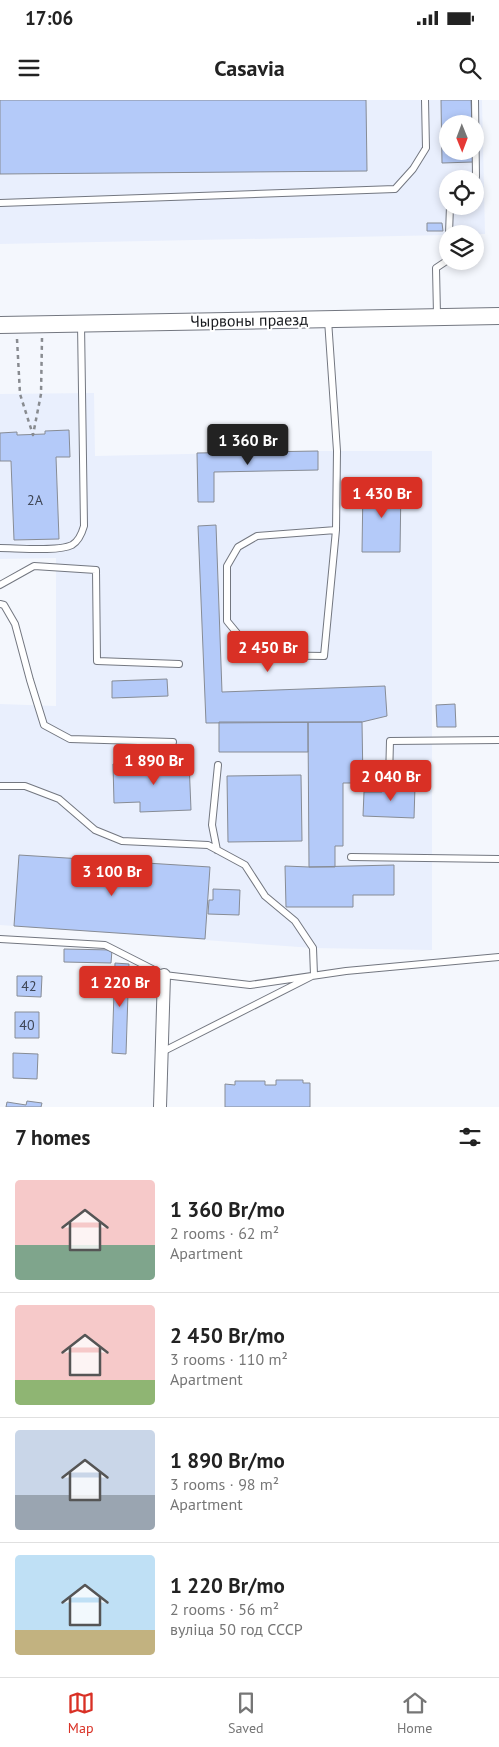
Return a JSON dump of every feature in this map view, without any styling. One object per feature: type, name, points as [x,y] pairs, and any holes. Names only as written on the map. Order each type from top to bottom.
[{"type":"street","name":"Чырвоны праезд","points":[[0,325],[499,316]]},
{"type":"street","points":[[160,1107],[164,975]]},
{"type":"lane","points":[[0,203],[395,189],[413,169],[426,148],[425,100]]},
{"type":"lane","points":[[475,100],[476,170]]},
{"type":"lane","points":[[437,317],[436,268],[439,266]]},
{"type":"lane","points":[[328,319],[337,451],[336,530],[324,656],[255,655],[227,621],[227,566],[238,547],[257,536],[336,530]]},
{"type":"lane","points":[[0,548],[59,548],[72,545],[82,535],[84,526],[81,323]]},
{"type":"lane","points":[[0,585],[34,566],[96,570],[97,661],[179,664]]},
{"type":"lane","points":[[0,604],[4,605],[15,624],[44,725],[70,739],[172,742]]},
{"type":"lane","points":[[389,779],[390,741],[499,740]]},
{"type":"lane","points":[[217,850],[212,825],[218,765]]},
{"type":"lane","points":[[0,786],[25,786],[59,799],[95,830],[122,841],[208,844],[246,865],[265,896],[295,921],[312,948],[314,976]]},
{"type":"lane","points":[[351,857],[499,859]]},
{"type":"lane","points":[[0,939],[105,945],[164,975],[250,985],[346,970],[499,957]]},
{"type":"lane","points":[[162,1052],[314,976]]},
{"type":"path","points":[[17,337],[20,394],[33,435],[41,394],[42,337]]},
{"type":"shaded area","points":[[0,100],[482,100],[482,115],[439,115],[439,160],[483,160],[484,170],[439,170],[439,215],[484,215],[484,189],[485,234],[484,225],[439,225],[439,235],[0,244]]},
{"type":"shaded area","points":[[94,393],[95,456],[318,451],[432,451],[432,950],[313,948],[0,925],[0,704],[56,706],[56,558],[0,559],[0,394]]},
{"type":"building","points":[[0,100],[366,100],[367,171],[0,174]]},
{"type":"building","points":[[441,100],[471,100],[472,115],[441,115]]},
{"type":"building","points":[[442,160],[473,160],[473,162],[442,163]]},
{"type":"building","points":[[427,223],[442,223],[442,225],[439,225],[439,231],[427,231]]},
{"type":"building","points":[[69,430],[70,457],[56,457],[59,539],[14,540],[11,461],[0,461],[0,433],[17,432],[17,435],[45,434],[45,431]]},
{"type":"building","points":[[318,451],[318,470],[214,472],[214,502],[198,502],[197,453]]},
{"type":"building","points":[[363,486],[401,486],[400,552],[362,552]]},
{"type":"building","points":[[216,525],[222,692],[385,686],[387,716],[362,722],[206,723],[198,526]]},
{"type":"building","points":[[167,679],[168,696],[112,698],[112,681]]},
{"type":"building","points":[[455,704],[456,727],[437,727],[436,705]]},
{"type":"building","points":[[219,722],[308,722],[308,752],[219,752]]},
{"type":"building","points":[[308,722],[362,722],[363,783],[343,783],[343,846],[335,846],[335,867],[309,867]]},
{"type":"building","points":[[189,761],[191,810],[140,812],[140,802],[114,803],[113,764]]},
{"type":"building","points":[[301,775],[302,841],[228,842],[227,776]]},
{"type":"building","points":[[383,785],[415,786],[414,818],[363,816],[364,792],[382,792]]},
{"type":"building","points":[[19,855],[210,867],[205,939],[14,926]]},
{"type":"building","points":[[394,865],[394,895],[353,895],[353,907],[286,907],[285,866]]},
{"type":"building","points":[[213,889],[240,890],[239,915],[208,914],[209,900],[213,900]]},
{"type":"building","points":[[64,949],[112,950],[111,963],[64,962]]},
{"type":"building","points":[[115,963],[129,964],[126,1054],[112,1053]]},
{"type":"building","points":[[17,976],[42,976],[41,997],[17,996]]},
{"type":"building","points":[[15,1012],[39,1012],[39,1038],[15,1038]]},
{"type":"building","points":[[13,1053],[38,1054],[37,1079],[13,1078]]},
{"type":"building","points":[[276,1080],[303,1080],[303,1083],[310,1083],[310,1107],[225,1107],[225,1084],[235,1085],[235,1081],[265,1081],[265,1085],[276,1085]]},
{"type":"building","points":[[27,1101],[42,1103],[41,1107],[6,1107],[7,1102],[26,1105]]}]
